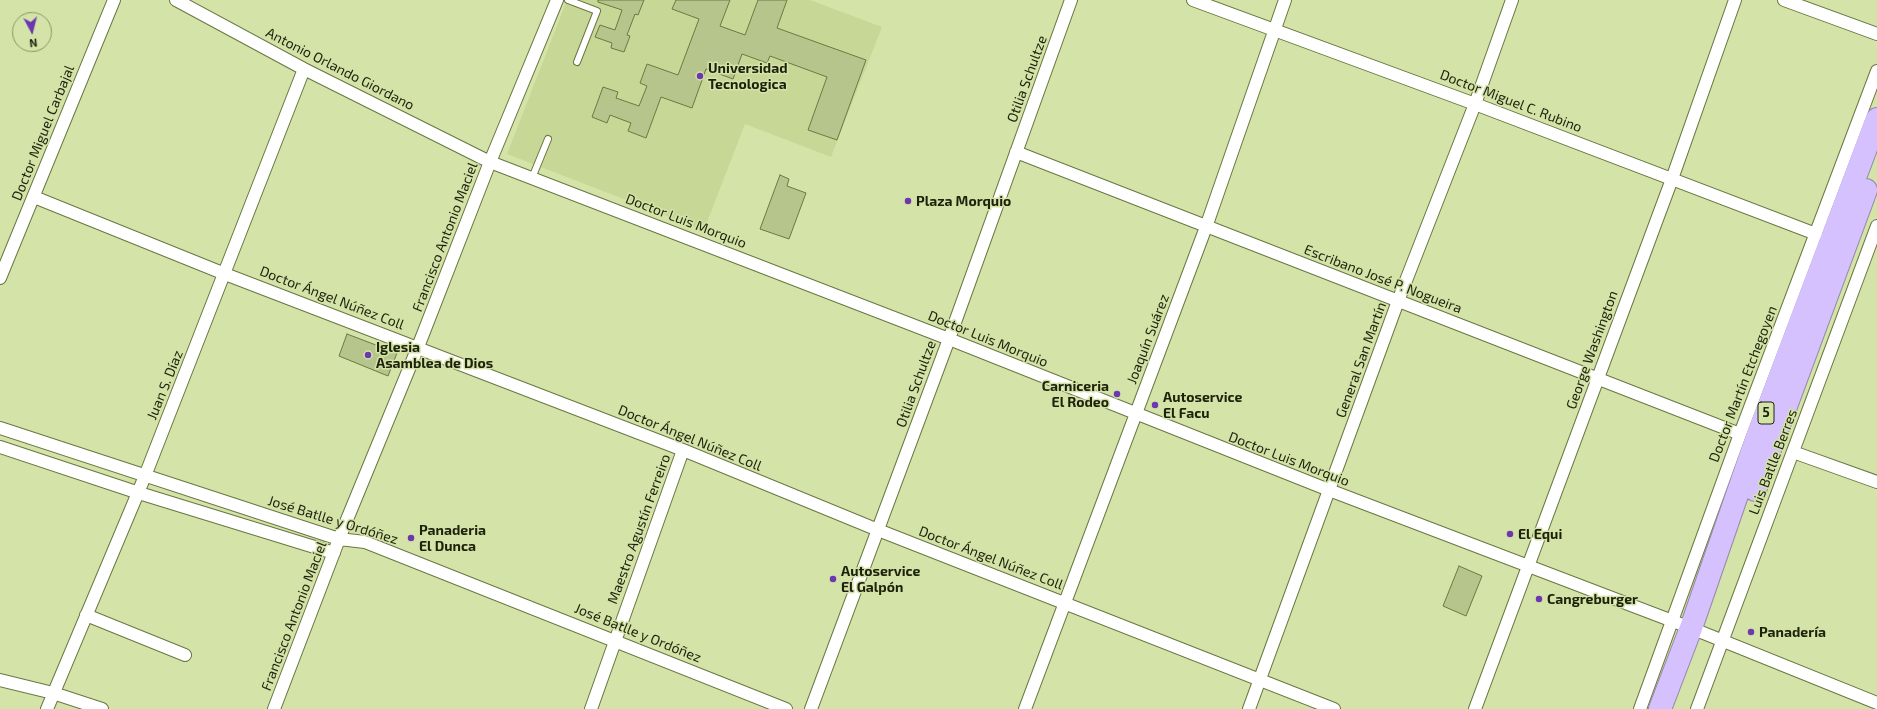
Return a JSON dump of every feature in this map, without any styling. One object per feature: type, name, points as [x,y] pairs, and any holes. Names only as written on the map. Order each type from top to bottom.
[{"type":"highway","name":"5","points":[[1675,709],[1697,630],[1759,432],[1877,119]]},
{"type":"highway","name":"5","points":[[1660,709],[1697,630],[1771,444],[1877,160]]},
{"type":"street","name":"Doctor Miguel Carbajal","points":[[0,278],[114,0]]},
{"type":"street","name":"Antonio Orlando Giordano","points":[[176,0],[304,69],[490,162]]},
{"type":"street","name":"Francisco Antonio Maciel","points":[[274,709],[339,539],[418,347],[490,162],[557,0]]},
{"type":"street","name":"Otilia Schultze","points":[[811,709],[878,530],[1071,0]]},
{"type":"street","name":"Doctor Miguel C. Rubino","points":[[1193,0],[1475,104],[1816,234]]},
{"type":"street","name":"Joaquín Suárez","points":[[1025,709],[1206,227],[1285,0]]},
{"type":"street","name":"General San Martín","points":[[1249,709],[1398,301],[1475,104],[1512,0]]},
{"type":"street","name":"George Washington","points":[[1475,709],[1672,179],[1735,0]]},
{"type":"street","points":[[1784,0],[1877,34]]},
{"type":"street","name":"Juan S. Díaz","points":[[47,709],[145,476],[304,69]]},
{"type":"street","name":"Doctor Martín Etchegoyen","points":[[1640,709],[1697,630],[1740,434],[1877,71]]},
{"type":"street","name":"Escribano José P. Nogueira","points":[[1016,152],[1740,434]]},
{"type":"street","name":"Doctor Luis Morquio","points":[[490,162],[948,339],[1136,415],[1329,490],[1528,567],[1697,630],[1877,703]]},
{"type":"street","name":"Doctor Ángel Núñez Coll","points":[[34,197],[225,274],[683,450],[878,530],[1334,709]]},
{"type":"street","name":"Luis Batlle Berres","points":[[1697,709],[1697,630],[1794,452],[1871,258],[1877,226]]},
{"type":"street","name":"José Batlle y Ordóñez","points":[[0,428],[339,539],[365,542],[786,709]]},
{"type":"street","points":[[0,446],[139,493],[334,553]]},
{"type":"street","name":"Maestro Agustín Ferreiro","points":[[591,709],[614,640],[683,450]]},
{"type":"street","points":[[1794,452],[1877,482]]},
{"type":"street","points":[[86,615],[185,655]]},
{"type":"street","points":[[0,680],[53,693],[102,709]]},
{"type":"lane","points":[[568,0],[597,11],[577,62]]},
{"type":"lane","points":[[532,178],[548,139]]},
{"type":"shaded area","name":"Universidad Tecnologica","points":[[567,0],[810,0],[882,27],[831,157],[745,124],[704,230],[507,154]]},
{"type":"building","points":[[598,0],[644,0],[638,15],[635,14],[627,35],[630,36],[624,52],[611,48],[612,43],[595,37],[600,25],[615,30],[622,10],[598,2]]},
{"type":"building","points":[[676,0],[730,0],[720,26],[745,35],[758,0],[787,0],[777,28],[866,60],[837,140],[808,130],[827,77],[770,56],[767,63],[742,54],[733,79],[706,69],[692,108],[661,97],[646,138],[628,131],[631,123],[610,115],[607,123],[592,117],[603,87],[618,92],[616,98],[639,106],[647,86],[640,83],[647,64],[678,75],[699,19],[672,9]]},
{"type":"building","points":[[780,175],[789,179],[787,186],[806,193],[789,239],[760,229]]},
{"type":"building","name":"Iglesia Asamblea de Dios","points":[[347,334],[397,353],[388,376],[339,356]]},
{"type":"building","points":[[1459,566],[1482,576],[1466,616],[1443,606]]},
{"type":"place","name":"Universidad Tecnologica","points":[[700,76]]},
{"type":"place","name":"Plaza Morquio","points":[[908,201]]},
{"type":"place","name":"Iglesia Asamblea de Dios","points":[[368,355]]},
{"type":"place","name":"Carniceria El Rodeo","points":[[1117,394]]},
{"type":"place","name":"Autoservice El Facu","points":[[1155,405]]},
{"type":"place","name":"El Equi","points":[[1510,534]]},
{"type":"place","name":"Panaderia El Dunca","points":[[411,538]]},
{"type":"place","name":"Autoservice El Galpón","points":[[833,579]]},
{"type":"place","name":"Cangreburger","points":[[1539,599]]},
{"type":"place","name":"Panadería","points":[[1751,632]]}]
